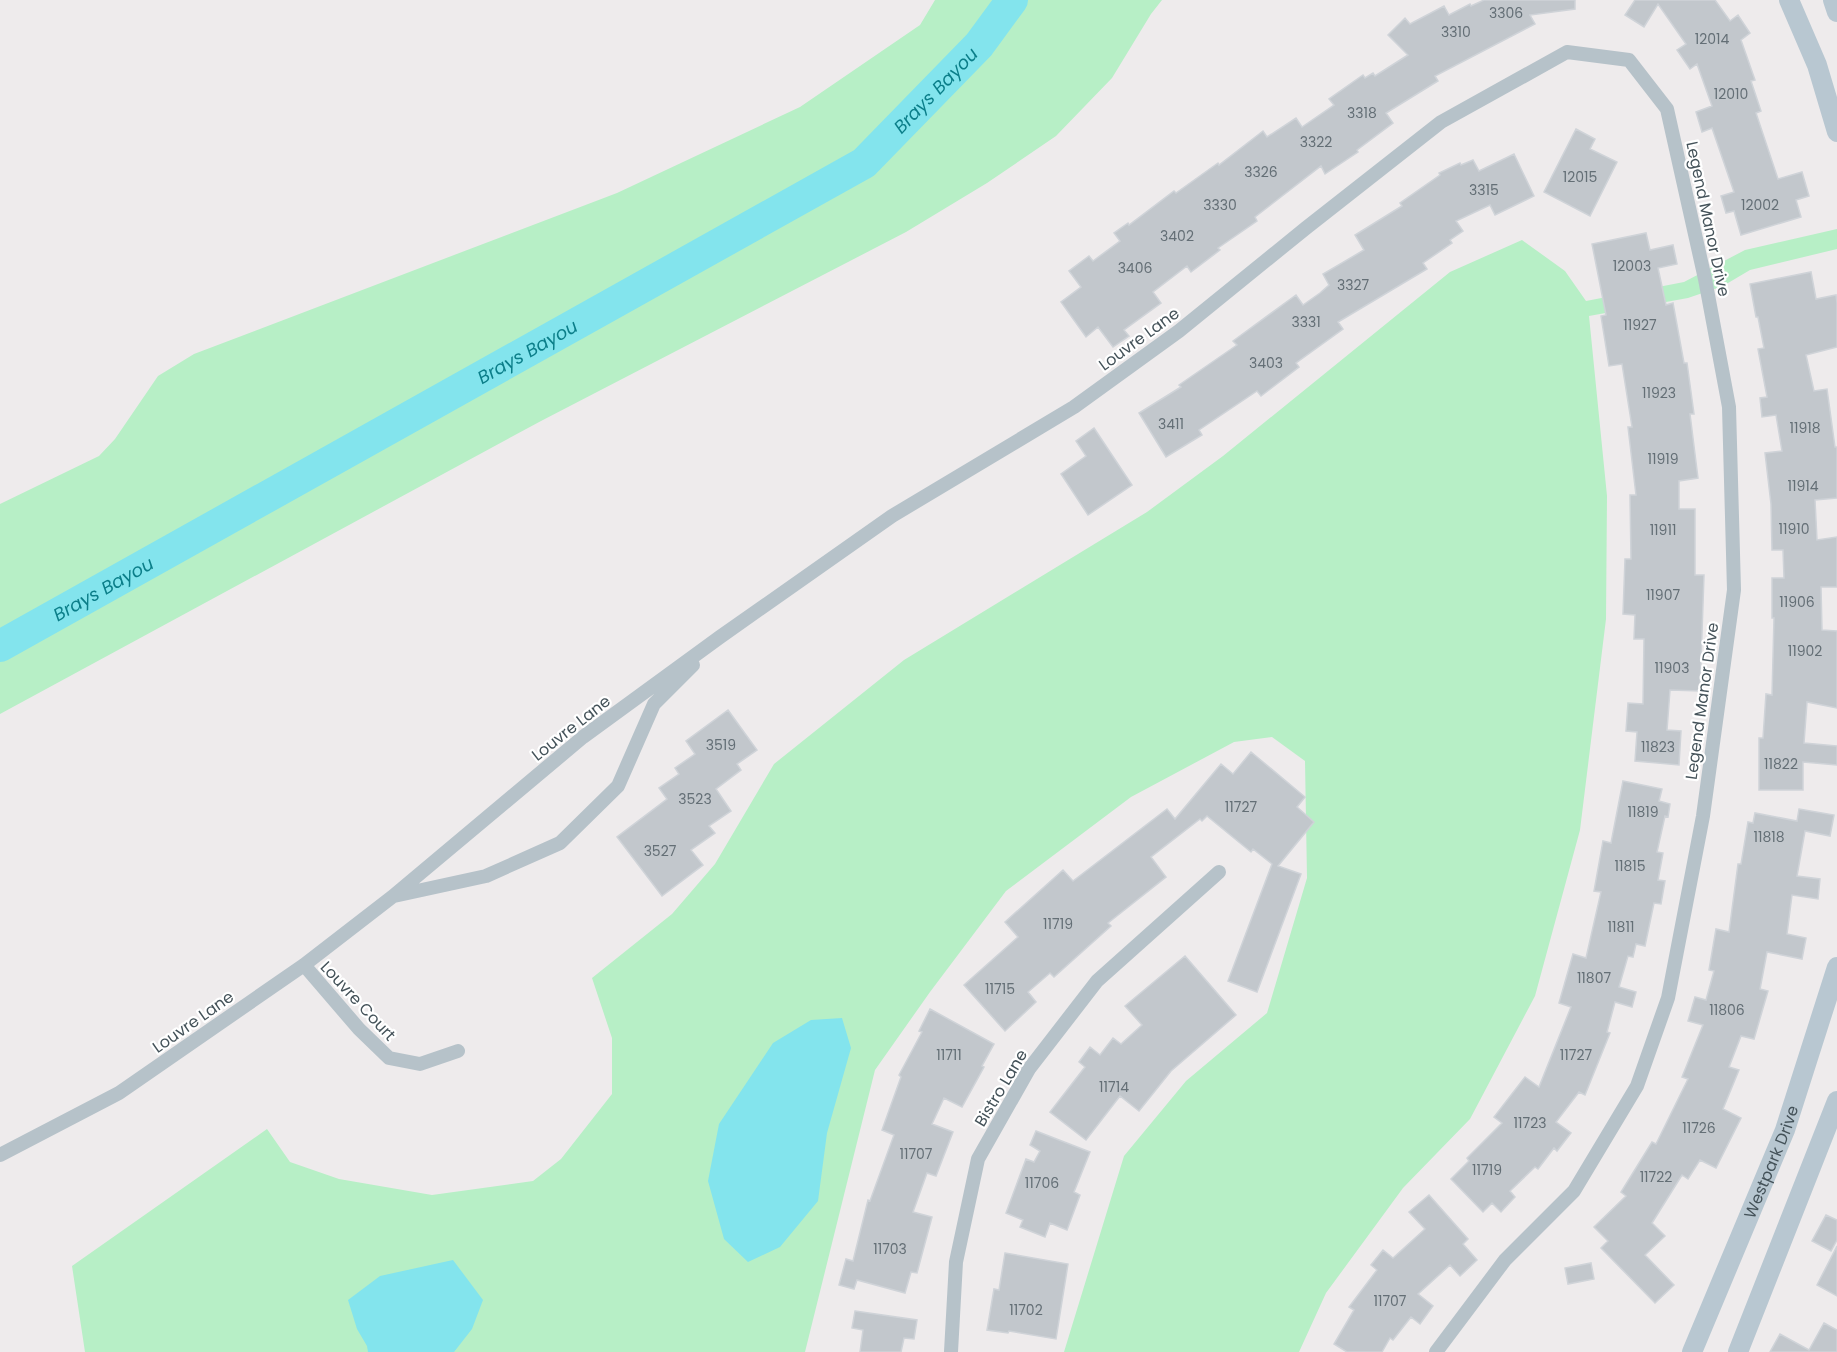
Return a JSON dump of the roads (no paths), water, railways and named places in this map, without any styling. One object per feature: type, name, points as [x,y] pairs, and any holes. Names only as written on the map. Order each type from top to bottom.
[{"type":"main road","points":[[1789,0],[1817,65],[1837,132]]},
{"type":"main road","points":[[1833,0],[1837,12]]},
{"type":"main road","name":"Westpark Drive","points":[[1692,1352],[1785,1130],[1837,967]]},
{"type":"main road","points":[[1738,1352],[1837,1101]]},
{"type":"street","name":"Louvre Lane","points":[[0,1155],[119,1093],[304,966],[392,897],[583,737],[720,637],[892,516],[1074,407],[1179,331],[1442,122],[1567,52]]},
{"type":"street","name":"Legend Manor Drive","points":[[1436,1352],[1505,1260],[1574,1191],[1637,1086],[1668,999],[1703,816],[1734,590],[1729,407],[1705,279],[1667,109],[1629,60],[1567,52]]},
{"type":"street","name":"Louvre Lane","points":[[392,897],[486,876],[560,843],[618,786],[654,704],[720,637]]},
{"type":"street","name":"Bistro Lane","points":[[951,1352],[956,1262],[978,1159],[1029,1069],[1097,981],[1218,872]]},
{"type":"street","name":"Louvre Court","points":[[304,966],[359,1029],[389,1058],[420,1064],[458,1051]]},
{"type":"water","points":[[842,1018],[851,1048],[827,1133],[818,1201],[780,1247],[748,1262],[724,1239],[708,1181],[719,1124],[773,1043],[811,1020]]},
{"type":"water","points":[[453,1260],[483,1300],[472,1329],[454,1352],[368,1352],[357,1329],[348,1300],[380,1276]]},
{"type":"waterway","name":"Brays Bayou","points":[[0,646],[864,163],[979,45],[1012,0]]}]
